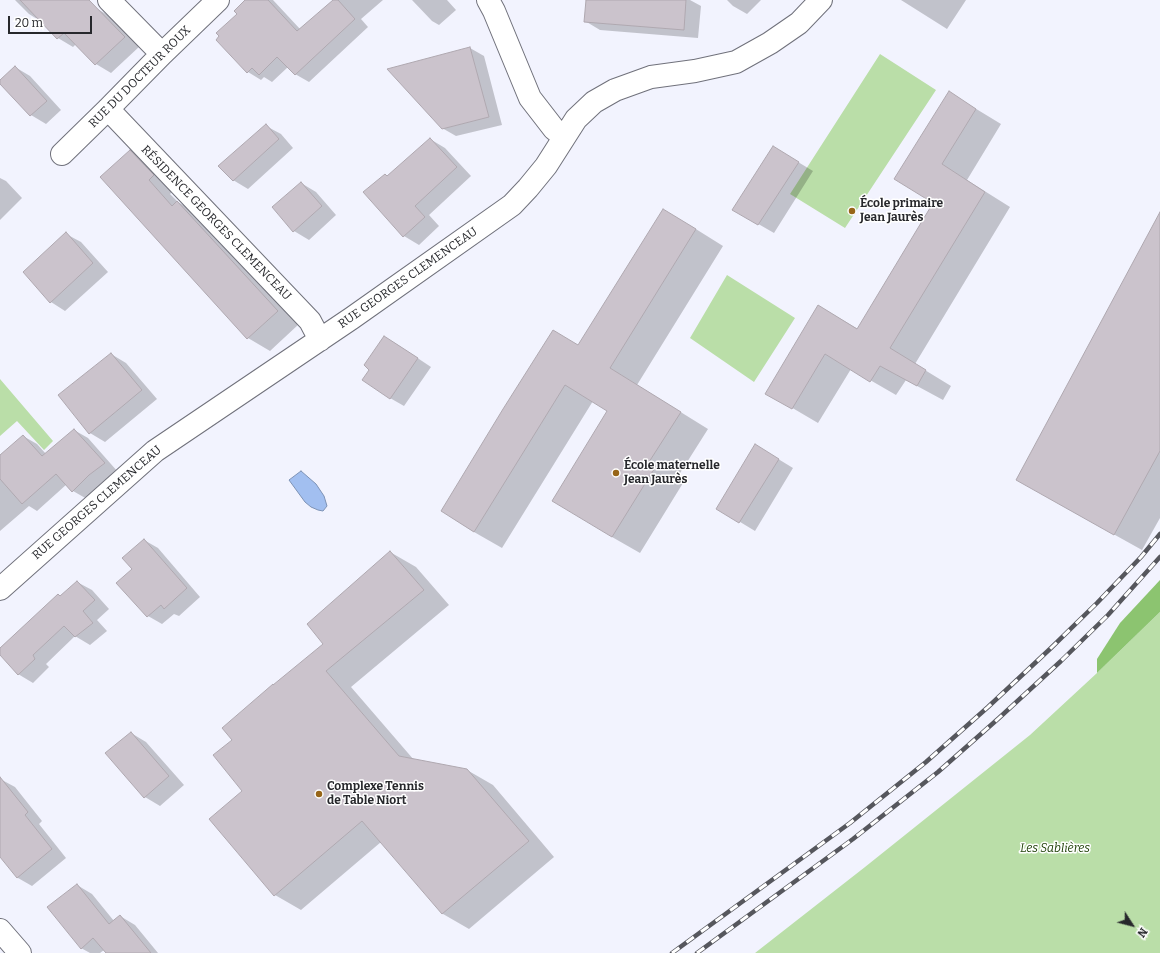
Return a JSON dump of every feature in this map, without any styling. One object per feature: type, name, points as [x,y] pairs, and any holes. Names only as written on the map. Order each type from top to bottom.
[{"type":"street","points":[[109,0],[162,54]]},
{"type":"street","name":"RUE DU DOCTEUR ROUX","points":[[62,154],[218,0]]},
{"type":"street","points":[[488,0],[530,98],[554,129],[564,137]]},
{"type":"street","name":"RUE GEORGES CLEMENCEAU","points":[[0,589],[155,451],[320,340],[512,204],[528,188],[546,166],[576,120],[594,102],[615,90],[651,77],[696,71],[736,62],[770,43],[799,23],[821,0]]},
{"type":"street","name":"RÉSIDENCE GEORGES CLEMENCEAU","points":[[108,109],[310,321],[320,340]]},
{"type":"street","points":[[0,930],[20,953]]},
{"type":"green space","points":[[880,54],[936,90],[845,228],[790,194]]},
{"type":"green space","points":[[727,275],[795,318],[754,382],[690,338]]},
{"type":"green space","points":[[0,379],[53,441],[44,450],[17,421],[0,436]]},
{"type":"green space","points":[[1160,580],[1160,612],[1097,673],[1097,659],[1120,623]]},
{"type":"green space","name":"Les Sablières","points":[[1160,612],[1160,953],[755,953],[1030,735]]},
{"type":"water","points":[[301,471],[316,484],[324,496],[327,506],[323,511],[311,507],[305,502],[289,480]]},
{"type":"building","points":[[20,0],[89,0],[125,37],[95,65],[64,33],[57,39]]},
{"type":"building","points":[[245,0],[268,0],[297,31],[333,0],[338,0],[355,19],[295,75],[277,57],[259,75],[252,68],[247,73],[216,40],[219,36],[216,33],[237,14],[234,11]]},
{"type":"building","points":[[586,0],[686,0],[684,30],[584,22]]},
{"type":"building","points":[[470,47],[489,117],[442,129],[387,69]]},
{"type":"building","points":[[15,66],[47,101],[30,116],[0,84],[0,80]]},
{"type":"building","points":[[949,91],[976,109],[942,164],[985,192],[890,348],[926,370],[917,386],[880,366],[870,382],[825,354],[792,409],[765,394],[818,305],[857,329],[933,203],[894,179]]},
{"type":"building","points":[[266,124],[279,139],[233,181],[218,166]]},
{"type":"building","points":[[430,138],[457,167],[415,206],[425,217],[403,237],[363,192],[385,174],[387,176]]},
{"type":"building","points":[[773,146],[799,162],[758,225],[732,210]]},
{"type":"building","points":[[130,150],[154,175],[149,180],[172,206],[177,201],[278,311],[247,339],[100,177]]},
{"type":"building","points":[[301,182],[322,206],[293,232],[272,207]]},
{"type":"building","points":[[663,209],[696,229],[610,368],[681,412],[649,462],[656,466],[612,537],[552,501],[607,411],[565,385],[474,532],[441,511],[553,330],[578,345]]},
{"type":"building","points":[[1160,212],[1160,451],[1114,535],[1016,480]]},
{"type":"building","points":[[66,232],[93,263],[50,303],[23,272]]},
{"type":"building","points":[[384,336],[418,358],[390,399],[362,380],[369,370],[364,365]]},
{"type":"building","points":[[111,353],[142,390],[89,434],[58,395]]},
{"type":"building","points":[[74,429],[105,463],[89,475],[72,492],[56,474],[22,504],[0,479],[0,455],[23,435],[42,456]]},
{"type":"building","points":[[755,444],[779,459],[739,523],[716,509]]},
{"type":"building","points":[[144,539],[187,588],[164,609],[161,605],[147,617],[116,583],[132,569],[122,558]]},
{"type":"building","points":[[390,551],[424,590],[326,671],[399,756],[467,769],[529,841],[442,914],[362,821],[274,896],[209,819],[242,791],[213,755],[232,740],[222,728],[273,684],[323,644],[307,624]]},
{"type":"building","points":[[77,581],[95,600],[83,611],[93,623],[75,637],[64,626],[33,655],[35,659],[18,675],[0,655],[0,648],[58,594],[60,596]]},
{"type":"building","points":[[131,732],[169,776],[144,798],[105,753]]},
{"type":"building","points":[[0,777],[28,812],[25,815],[52,849],[17,878],[0,857]]},
{"type":"building","points":[[77,884],[109,924],[120,915],[151,953],[106,953],[93,938],[81,949],[47,907]]},
{"type":"railway","points":[[672,953],[850,823],[926,762],[1051,648],[1141,557],[1160,534]]},
{"type":"railway","points":[[697,953],[853,839],[938,772],[1061,661],[1108,615],[1160,557]]},
{"type":"place","name":"École primaire Jean Jaurès","points":[[852,211]]},
{"type":"place","name":"École maternelle Jean Jaurès","points":[[616,473]]},
{"type":"place","name":"Complexe Tennis de Table Niort","points":[[319,794]]}]
